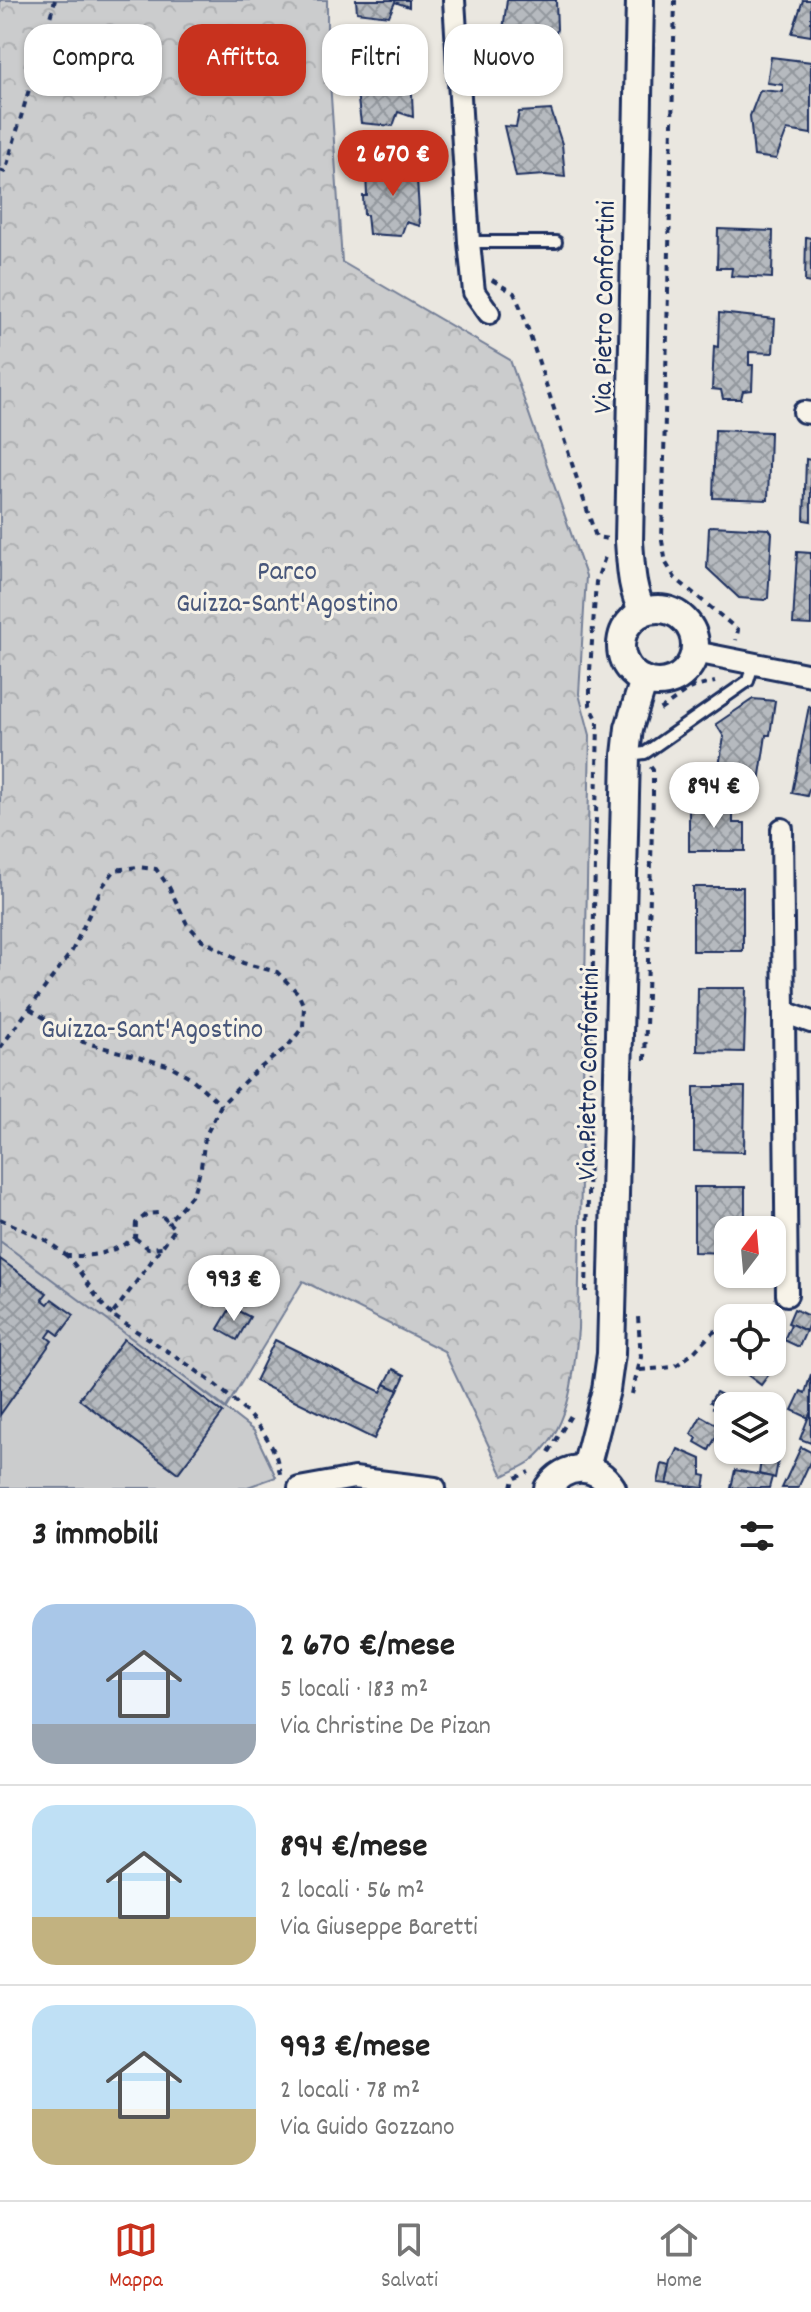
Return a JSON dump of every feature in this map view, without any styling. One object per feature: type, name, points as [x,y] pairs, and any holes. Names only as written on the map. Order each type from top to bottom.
[{"type":"main road","name":"Via Pietro Confortini","points":[[640,0],[629,541],[635,597],[643,612]]},
{"type":"main road","points":[[666,610],[676,614],[692,630],[695,652],[682,675],[657,683],[644,680],[627,667],[621,646],[627,626],[643,612],[666,610]]},
{"type":"main road","name":"Via Pietro Confortini","points":[[586,1468],[606,1390],[613,1321],[626,755],[629,728],[644,680]]},
{"type":"main road","points":[[541,1478],[557,1477],[566,1471],[586,1468],[600,1474],[612,1488]]},
{"type":"street","points":[[454,0],[476,242],[474,292],[489,313]]},
{"type":"street","points":[[695,652],[811,675]]},
{"type":"street","points":[[782,829],[787,1295]]},
{"type":"street","points":[[784,1012],[811,1022]]},
{"type":"street","points":[[299,1488],[354,1478],[429,1488]]},
{"type":"lane","points":[[476,242],[556,242]]},
{"type":"lane","points":[[626,755],[645,753],[748,681],[753,664]]},
{"type":"path","points":[[0,170],[5,172],[55,0]]},
{"type":"path","points":[[675,0],[662,541],[666,563],[675,578],[738,630]]},
{"type":"path","points":[[476,242],[487,278],[514,293],[596,537],[612,540]]},
{"type":"path","points":[[586,1293],[598,721],[590,705],[590,671],[596,582],[607,554]]},
{"type":"path","points":[[658,713],[691,688],[716,682]]},
{"type":"path","points":[[0,1048],[72,951],[102,887],[115,870],[137,867],[156,869],[169,887],[187,924],[201,939],[243,963],[277,972],[298,993],[304,1007],[303,1027],[288,1046],[251,1075],[221,1105],[205,1137],[193,1194],[168,1222]]},
{"type":"path","points":[[30,1009],[83,1042],[171,1066],[190,1077],[221,1105]]},
{"type":"path","points":[[112,1315],[175,1229],[159,1213],[147,1214],[136,1223],[135,1238]]},
{"type":"path","points":[[0,1219],[47,1241],[67,1256],[112,1315],[230,1397],[275,1452],[284,1488]]},
{"type":"path","points":[[67,1256],[110,1253],[135,1238]]},
{"type":"path","points":[[135,1238],[148,1248],[162,1247]]},
{"type":"path","points":[[772,1304],[787,1295]]},
{"type":"path","points":[[640,1370],[674,1367],[714,1332]]},
{"type":"path","points":[[541,1462],[570,1421]]},
{"type":"path","points":[[511,1488],[513,1479],[541,1478]]},
{"type":"green space","name":"Parco Guizza-Sant'Agostino","points":[[0,0],[327,0],[327,24],[322,24],[322,96],[331,96],[342,262],[510,360],[586,576],[579,694],[590,735],[578,1329],[568,1400],[555,1434],[544,1448],[531,1461],[503,1476],[444,1351],[303,1281],[226,1408],[0,1241]]},
{"type":"green space","points":[[0,1241],[116,1324],[254,1431],[276,1477],[245,1488],[0,1488]]},
{"type":"building","points":[[356,0],[409,0],[409,7],[395,2],[389,16],[357,12]]},
{"type":"building","points":[[507,0],[556,0],[557,24],[504,24]]},
{"type":"building","points":[[803,0],[811,0],[811,36],[792,33]]},
{"type":"building","points":[[771,57],[811,62],[811,134],[787,130],[776,159],[754,156],[750,116],[760,90],[783,92],[783,85],[767,83]]},
{"type":"building","points":[[357,96],[412,96],[413,117],[398,112],[393,126],[361,123]]},
{"type":"building","points":[[551,110],[562,144],[565,177],[516,177],[504,126],[516,127],[519,112]]},
{"type":"building","points":[[422,159],[424,180],[417,180],[420,226],[406,222],[401,236],[369,234],[363,196],[367,196],[366,173],[376,172],[375,168],[404,165],[404,160]]},
{"type":"building","points":[[718,229],[773,231],[772,278],[731,276],[732,268],[717,268]]},
{"type":"building","points":[[806,237],[811,238],[811,283],[805,282]]},
{"type":"building","points":[[719,313],[775,319],[773,353],[749,352],[749,365],[753,365],[752,390],[743,391],[741,399],[723,399],[721,390],[712,389]]},
{"type":"building","points":[[715,430],[770,432],[768,500],[713,498]]},
{"type":"building","points":[[806,459],[811,460],[811,521],[804,520]]},
{"type":"building","points":[[709,528],[769,529],[772,533],[768,598],[739,598],[707,568]]},
{"type":"building","points":[[797,552],[811,553],[811,625],[793,624]]},
{"type":"building","points":[[753,699],[775,701],[759,782],[744,780],[719,766],[724,737],[716,724]]},
{"type":"building","points":[[809,706],[811,790],[807,796],[792,793]]},
{"type":"building","points":[[689,803],[716,803],[716,811],[733,811],[733,823],[745,823],[745,851],[689,851]]},
{"type":"building","points":[[693,887],[743,887],[743,951],[693,951]]},
{"type":"building","points":[[698,988],[746,988],[744,1052],[697,1051]]},
{"type":"building","points":[[694,1087],[745,1087],[744,1152],[694,1151]]},
{"type":"building","points":[[694,1187],[745,1187],[745,1216],[714,1216],[714,1253],[694,1252]]},
{"type":"building","points":[[0,1259],[47,1293],[42,1299],[48,1304],[52,1299],[74,1315],[59,1335],[52,1330],[47,1337],[52,1341],[0,1415]]},
{"type":"building","points":[[231,1307],[250,1317],[237,1340],[218,1329]]},
{"type":"building","points":[[794,1309],[811,1317],[806,1331],[788,1323]]},
{"type":"building","points":[[791,1324],[806,1331],[799,1347],[786,1341]]},
{"type":"building","points":[[124,1339],[223,1413],[178,1473],[79,1399]]},
{"type":"building","points":[[275,1340],[381,1392],[385,1384],[398,1390],[374,1439],[255,1381]]},
{"type":"building","points":[[393,1369],[405,1375],[398,1390],[385,1384]]},
{"type":"building","points":[[811,1374],[809,1418],[792,1410],[801,1391],[805,1393]]},
{"type":"building","points":[[749,1376],[768,1376],[761,1385]]},
{"type":"building","points":[[811,1411],[811,1443],[800,1439]]},
{"type":"building","points":[[701,1416],[714,1423],[714,1440],[709,1450],[695,1442],[697,1438],[691,1434]]},
{"type":"building","points":[[801,1447],[811,1452],[811,1460],[798,1488],[782,1488]]},
{"type":"building","points":[[678,1449],[701,1459],[701,1475],[706,1476],[704,1488],[667,1484]]},
{"type":"building","points":[[662,1464],[671,1466],[667,1484],[658,1483]]},
{"type":"building","points":[[760,1464],[778,1464],[775,1478],[759,1474]]},
{"type":"building","points":[[735,1470],[772,1477],[769,1488],[731,1488]]},
{"type":"park label","name":"Guizza-Sant'Agostino","points":[[152,1027]]}]
